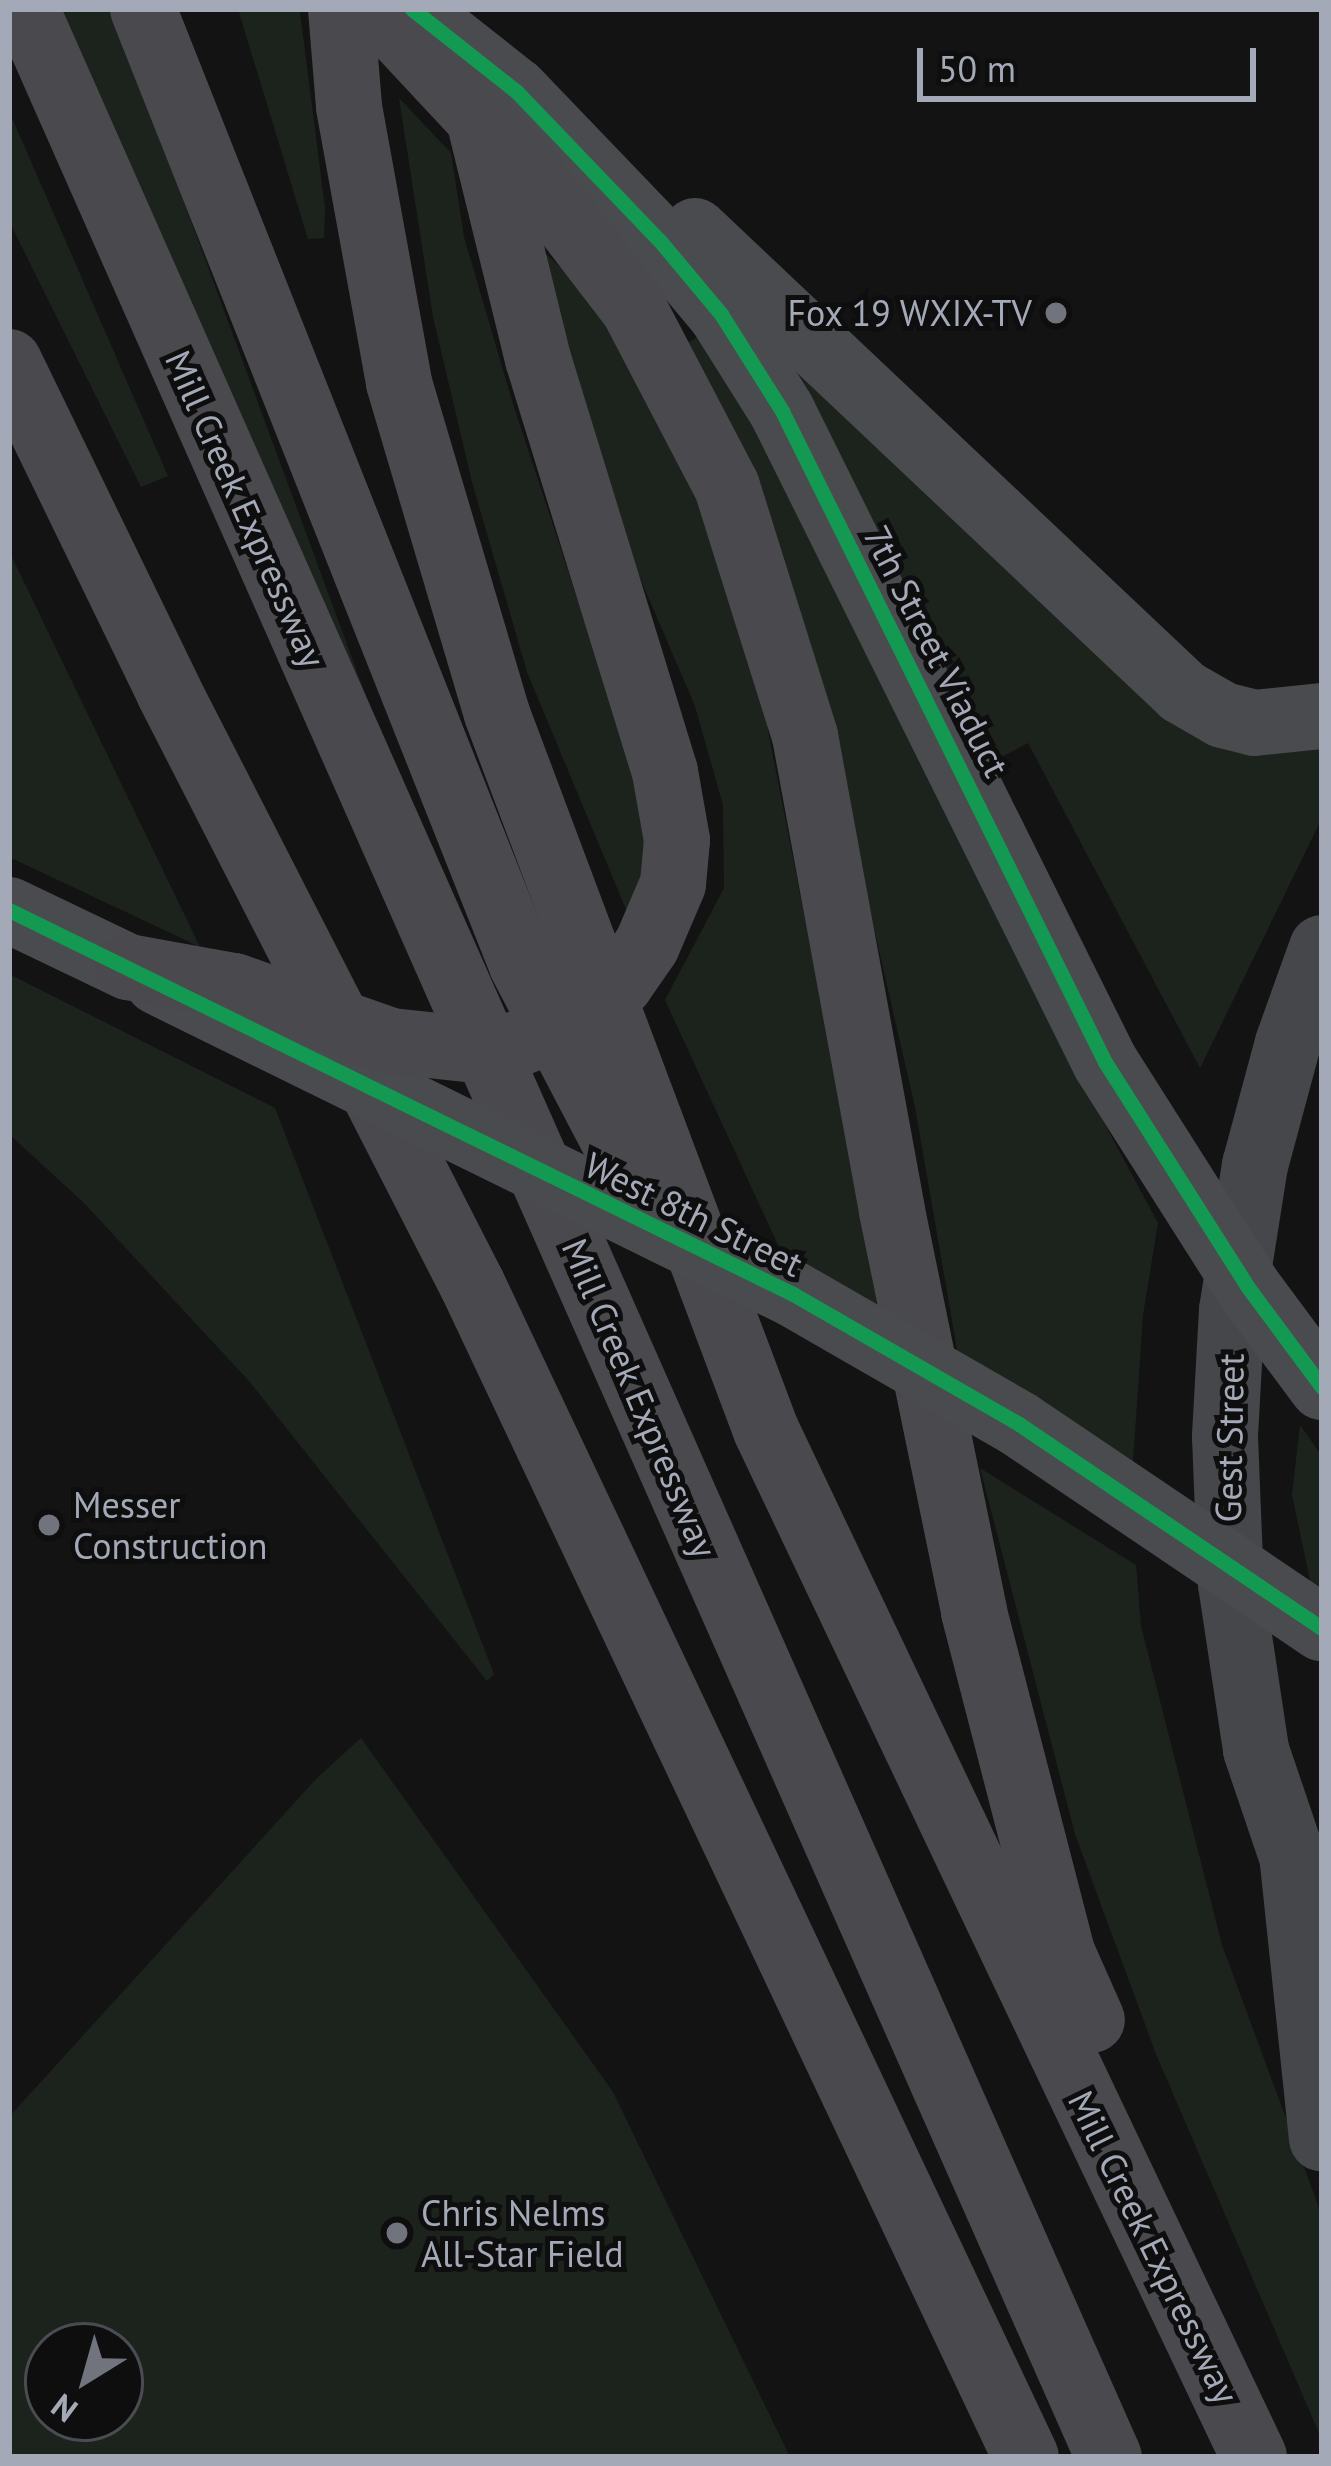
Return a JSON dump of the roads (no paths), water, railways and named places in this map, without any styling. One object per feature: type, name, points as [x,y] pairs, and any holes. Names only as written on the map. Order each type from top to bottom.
[{"type":"highway","name":"Mill Creek Expressway","points":[[26,9],[1109,2457]]},
{"type":"highway","points":[[143,9],[522,964],[766,1430]]},
{"type":"highway","points":[[191,9],[280,353]]},
{"type":"highway","name":"Mill Creek Expressway","points":[[341,9],[350,107],[399,383],[496,714],[766,1430],[1251,2450]]},
{"type":"highway","points":[[376,9],[529,172],[634,309],[734,509],[805,736],[944,1477],[1057,1933],[1235,2333],[1251,2450]]},
{"type":"highway","points":[[128,967],[234,986],[391,1041],[496,1052],[563,1026],[620,984],[647,945],[673,884],[676,840],[665,772],[538,359],[452,9]]},
{"type":"highway","points":[[9,362],[170,692],[472,1284],[1026,2457]]},
{"type":"main road","name":"7th Street Viaduct","points":[[412,9],[516,91],[721,314],[782,411],[1106,1062],[1247,1286],[1322,1387]]},
{"type":"main road","points":[[516,91],[716,247],[1183,692],[1223,715],[1254,723],[1322,716]]},
{"type":"main road","name":"West 8th Street","points":[[9,910],[793,1294],[1019,1424],[1322,1628]]},
{"type":"street","name":"Gest Street","points":[[1322,948],[1288,1042],[1255,1165],[1232,1310],[1225,1437],[1227,1541],[1256,1750],[1307,1884],[1322,2138]]},
{"type":"street","points":[[1307,1884],[1322,1951]]},
{"type":"place","name":"Fox 19 WXIX-TV","points":[[1056,313]]},
{"type":"place","name":"Messer Construction","points":[[49,1525]]},
{"type":"place","name":"Chris Nelms All-Star Field","points":[[397,2233]]}]
